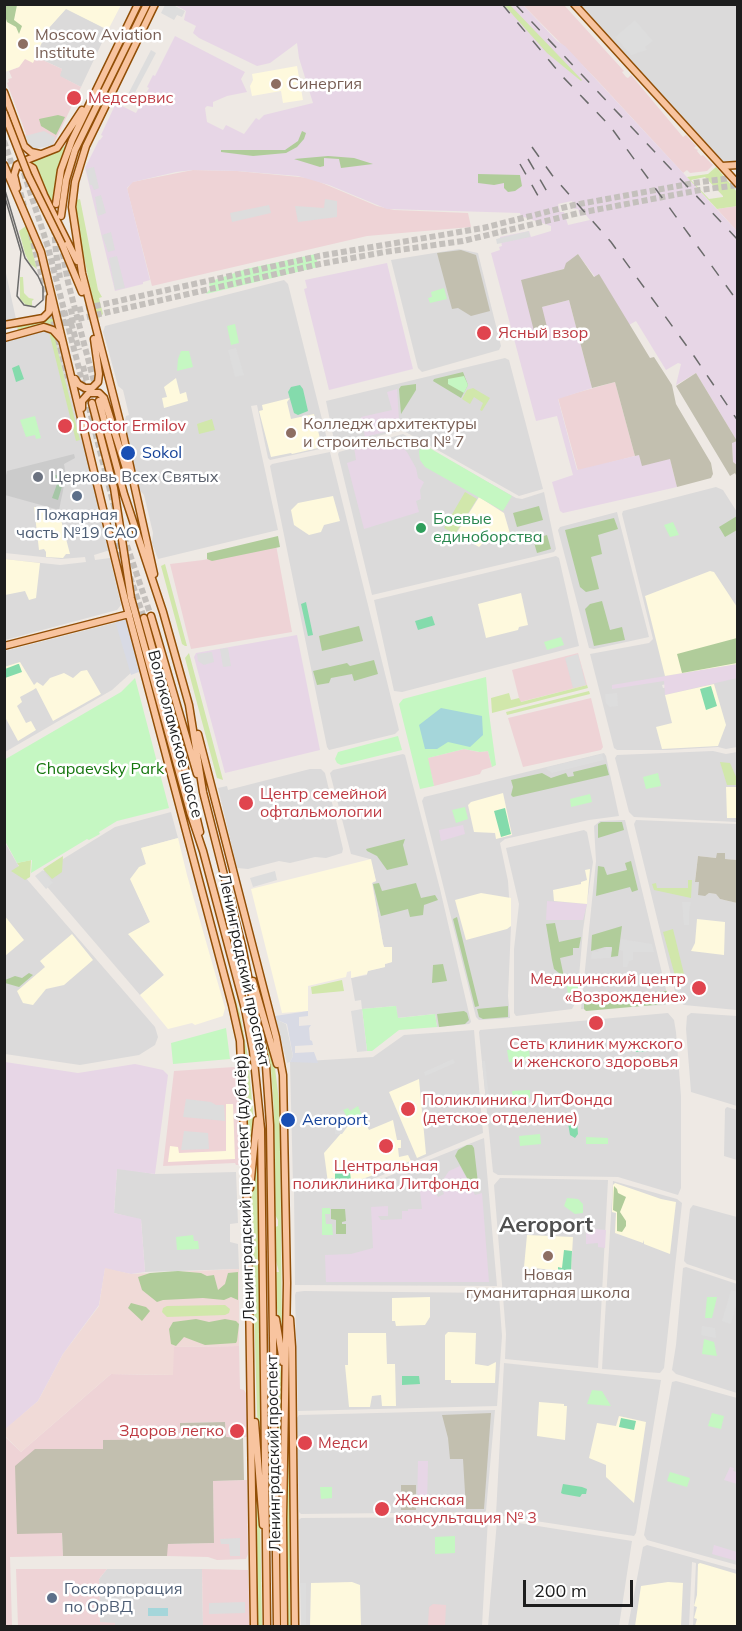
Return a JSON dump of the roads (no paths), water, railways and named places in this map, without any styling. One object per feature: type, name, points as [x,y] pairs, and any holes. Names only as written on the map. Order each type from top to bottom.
[{"type":"main road","points":[[56,204],[66,156],[138,4]]},
{"type":"main road","points":[[61,216],[66,180],[75,150],[147,4]]},
{"type":"main road","points":[[71,370],[76,382],[82,387],[92,388],[98,382],[92,320],[74,225],[73,189],[83,153],[155,4]]},
{"type":"main road","points":[[574,4],[738,184]]},
{"type":"main road","points":[[106,102],[117,65]]},
{"type":"main road","points":[[21,203],[15,178],[15,171],[19,164],[54,150],[103,75]]},
{"type":"main road","points":[[4,92],[24,146],[31,152],[44,154]]},
{"type":"main road","points":[[4,113],[27,175],[62,244],[90,309]]},
{"type":"main road","points":[[4,165],[21,203]]},
{"type":"main road","points":[[15,178],[22,167],[28,165],[33,168],[82,273]]},
{"type":"main road","points":[[722,166],[738,165]]},
{"type":"main road","name":"Ленинградский проспект (дублёр)","points":[[21,203],[41,252],[129,614],[236,1020],[242,1069],[248,1222],[254,1626]]},
{"type":"main road","points":[[4,325],[37,320],[45,316],[50,309],[50,287]]},
{"type":"main road","points":[[92,320],[122,430],[163,612]]},
{"type":"main road","points":[[4,338],[44,327],[53,330],[64,343]]},
{"type":"main road","points":[[83,422],[84,398],[92,392],[99,393],[106,401],[137,502]]},
{"type":"main road","name":"Ленинградский проспект","points":[[267,1626],[261,1129],[253,1051],[245,1009],[203,851],[190,812],[131,598],[114,488],[96,402],[163,612],[189,705],[202,792],[242,946],[266,1066],[270,1125],[277,1626]]},
{"type":"main road","points":[[4,646],[129,614]]},
{"type":"main road","name":"Волоколамское шоссе","points":[[151,616],[202,792]]},
{"type":"main road","name":"Волоколамское шоссе","points":[[144,618],[180,748],[203,851]]},
{"type":"main road","points":[[189,705],[210,778],[233,876],[276,1037],[284,1087],[287,1282],[284,1626]]},
{"type":"main road","points":[[242,946],[284,1087]]},
{"type":"main road","points":[[248,1222],[258,1102]]},
{"type":"main road","points":[[287,1282],[292,1347],[295,1626]]},
{"type":"main road","points":[[272,1284],[285,1371]]},
{"type":"main road","points":[[251,1387],[267,1571]]},
{"type":"water","points":[[441,708],[482,716],[483,735],[470,747],[448,742],[437,749],[425,749],[419,725]]},
{"type":"water","points":[[148,1608],[168,1608],[168,1616],[148,1616]]},
{"type":"tunnel","points":[[4,141],[15,174]]},
{"type":"tunnel","points":[[21,164],[48,247],[115,510]]},
{"type":"tunnel","points":[[42,318],[319,256],[483,228],[574,205],[738,177]]},
{"type":"tunnel","points":[[18,184],[24,206]]},
{"type":"tunnel","points":[[43,327],[320,264],[463,241],[579,213],[738,185]]},
{"type":"tunnel","points":[[54,228],[60,278]]},
{"type":"tunnel","points":[[31,234],[68,378]]},
{"type":"tunnel","points":[[61,244],[68,282],[99,401]]},
{"type":"tunnel","points":[[71,323],[79,350]]},
{"type":"tunnel","points":[[83,366],[92,403]]},
{"type":"tunnel","points":[[105,509],[123,558]]},
{"type":"tunnel","points":[[124,537],[151,616]]},
{"type":"tunnel","points":[[130,577],[144,618]]},
{"type":"tram line","points":[[4,187],[25,258],[43,287],[43,300],[35,307],[24,305],[17,296],[21,252],[4,194]]},
{"type":"railway","points":[[502,4],[563,77],[610,126],[738,302]]},
{"type":"railway","points":[[515,4],[738,240]]},
{"type":"railway","points":[[532,147],[552,175],[611,242],[738,421]]},
{"type":"railway","points":[[528,159],[549,195]]},
{"type":"railway","points":[[520,164],[541,201]]},
{"type":"place","name":"Moscow Aviation Institute","points":[[23,44]]},
{"type":"place","name":"Синергия","points":[[276,84]]},
{"type":"place","name":"Медсервис","points":[[74,98]]},
{"type":"place","name":"Ясный взор","points":[[484,333]]},
{"type":"place","name":"Doctor Ermilov","points":[[65,426]]},
{"type":"place","name":"Колледж архитектуры и строительства № 7","points":[[291,433]]},
{"type":"place","name":"Sokol","points":[[128,453]]},
{"type":"place","name":"Церковь Всех Святых","points":[[38,477]]},
{"type":"place","name":"Пожарная часть №19 САО","points":[[77,496]]},
{"type":"place","name":"Боевые единоборства","points":[[421,528]]},
{"type":"place","name":"Центр семейной офтальмологии","points":[[246,803]]},
{"type":"place","name":"Медицинский центр «Возрождение»","points":[[699,988]]},
{"type":"place","name":"Сеть клиник мужского и женского здоровья","points":[[596,1023]]},
{"type":"place","name":"Поликлиника ЛитФонда (детское отделение)","points":[[408,1109]]},
{"type":"place","name":"Aeroport","points":[[288,1120]]},
{"type":"place","name":"Центральная поликлиника Литфонда","points":[[386,1146]]},
{"type":"place","name":"Новая гуманитарная школа","points":[[548,1256]]},
{"type":"place","name":"Здоров легко","points":[[237,1431]]},
{"type":"place","name":"Медси","points":[[305,1443]]},
{"type":"place","name":"Женская консультация № 3","points":[[382,1509]]},
{"type":"place","name":"Госкорпорация по ОрВД","points":[[52,1598]]},
{"type":"district","name":"Aeroport","points":[[546,1225]]},
{"type":"park label","name":"Chapaevsky Park","points":[[100,769]]}]
